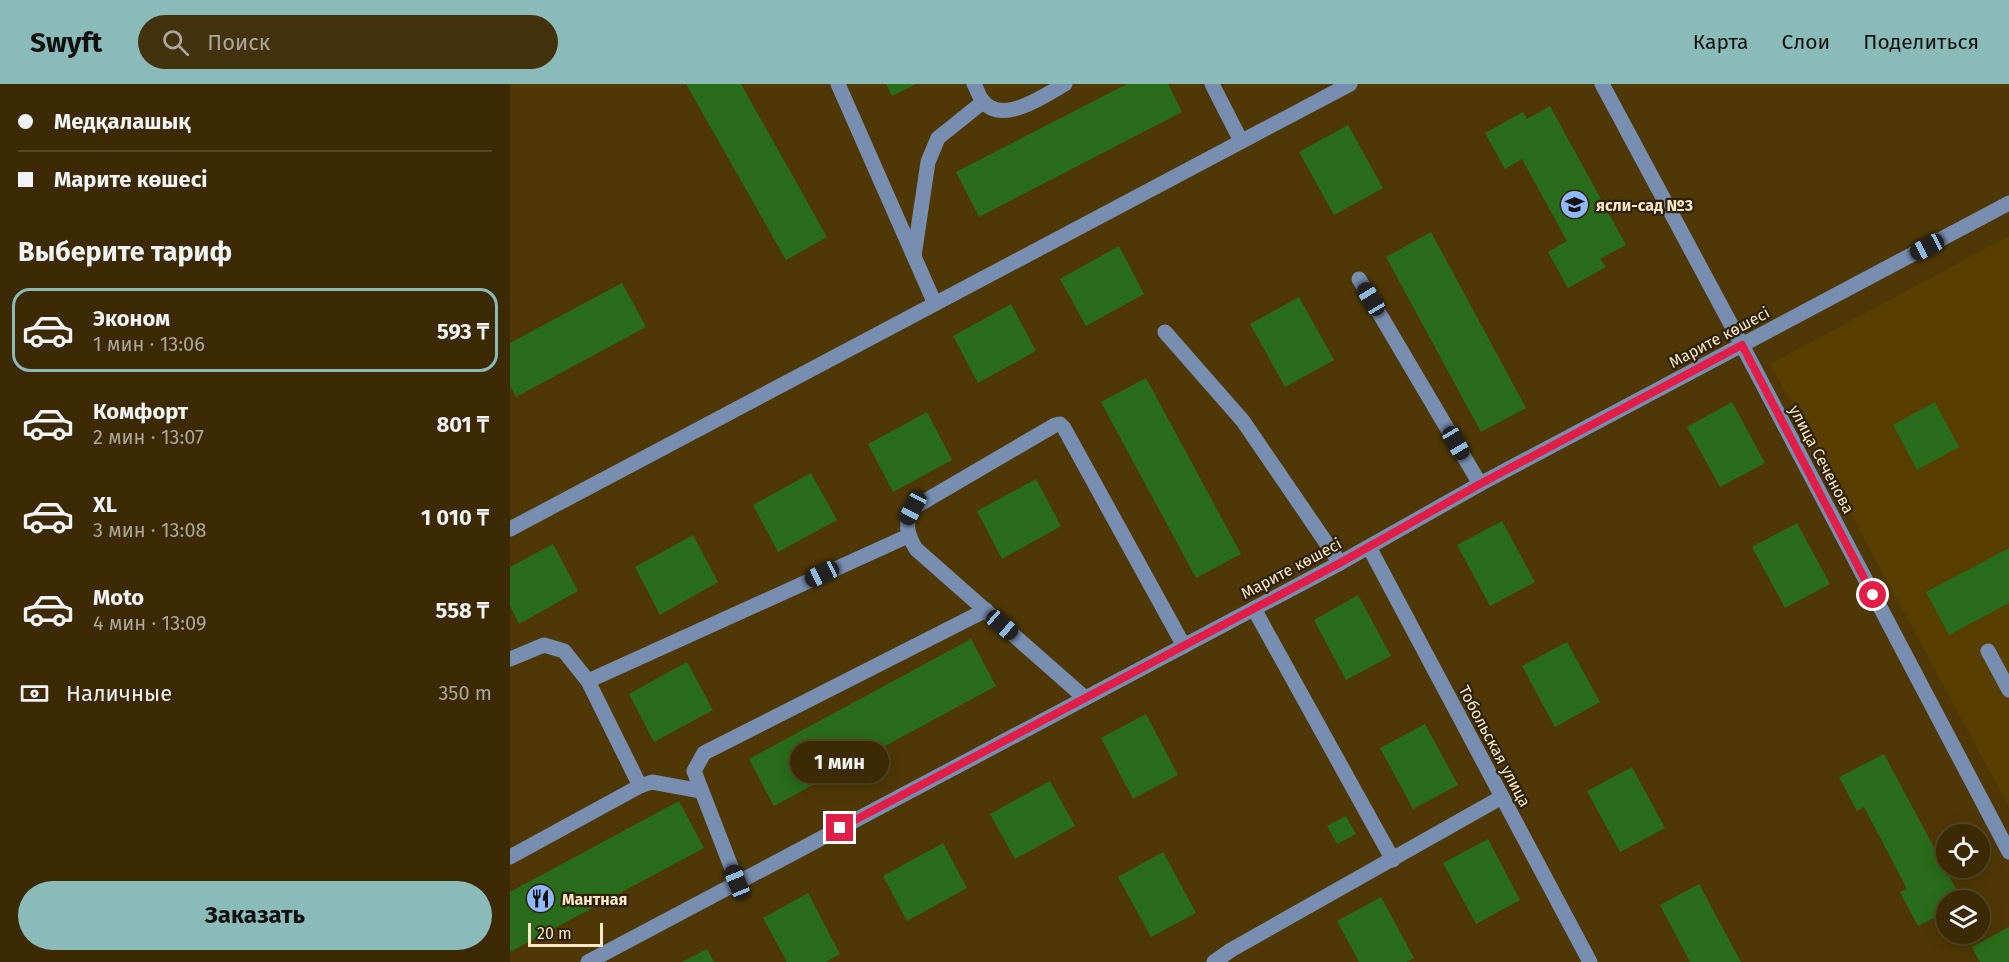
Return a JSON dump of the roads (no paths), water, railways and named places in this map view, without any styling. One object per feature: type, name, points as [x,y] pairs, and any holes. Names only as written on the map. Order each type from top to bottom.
[{"type":"street","points":[[838,84],[935,304]]},
{"type":"street","points":[[974,84],[983,102],[995,110],[1016,110],[1065,84]]},
{"type":"street","points":[[1212,84],[1241,141]]},
{"type":"street","points":[[510,529],[1350,84]]},
{"type":"street","name":"улица Сеченова","points":[[1602,84],[2009,852]]},
{"type":"street","points":[[914,256],[928,162],[938,138],[983,102]]},
{"type":"street","name":"Марите көшесі","points":[[588,962],[1254,609],[1480,484],[2009,203]]},
{"type":"street","points":[[1359,279],[1480,484]]},
{"type":"street","points":[[1165,332],[1244,421],[1340,563]]},
{"type":"street","points":[[1085,698],[916,549],[908,536],[907,519],[913,508],[1055,424],[1060,424],[1064,428],[1184,646]]},
{"type":"street","points":[[588,681],[908,536]]},
{"type":"street","name":"Тобольская улица","points":[[1369,547],[1590,962]]},
{"type":"street","points":[[1254,609],[1393,860]]},
{"type":"street","points":[[737,882],[694,771],[704,753],[986,610]]},
{"type":"street","points":[[510,659],[543,645],[564,651],[588,681],[640,786]]},
{"type":"street","points":[[1988,651],[2009,690]]},
{"type":"street","points":[[510,857],[640,786],[652,782],[701,791]]},
{"type":"street","points":[[1214,962],[1231,950],[1502,797]]},
{"type":"place","name":"ясли-сад №3","points":[[1575,205]]},
{"type":"place","name":"Мантная","points":[[541,899]]}]
